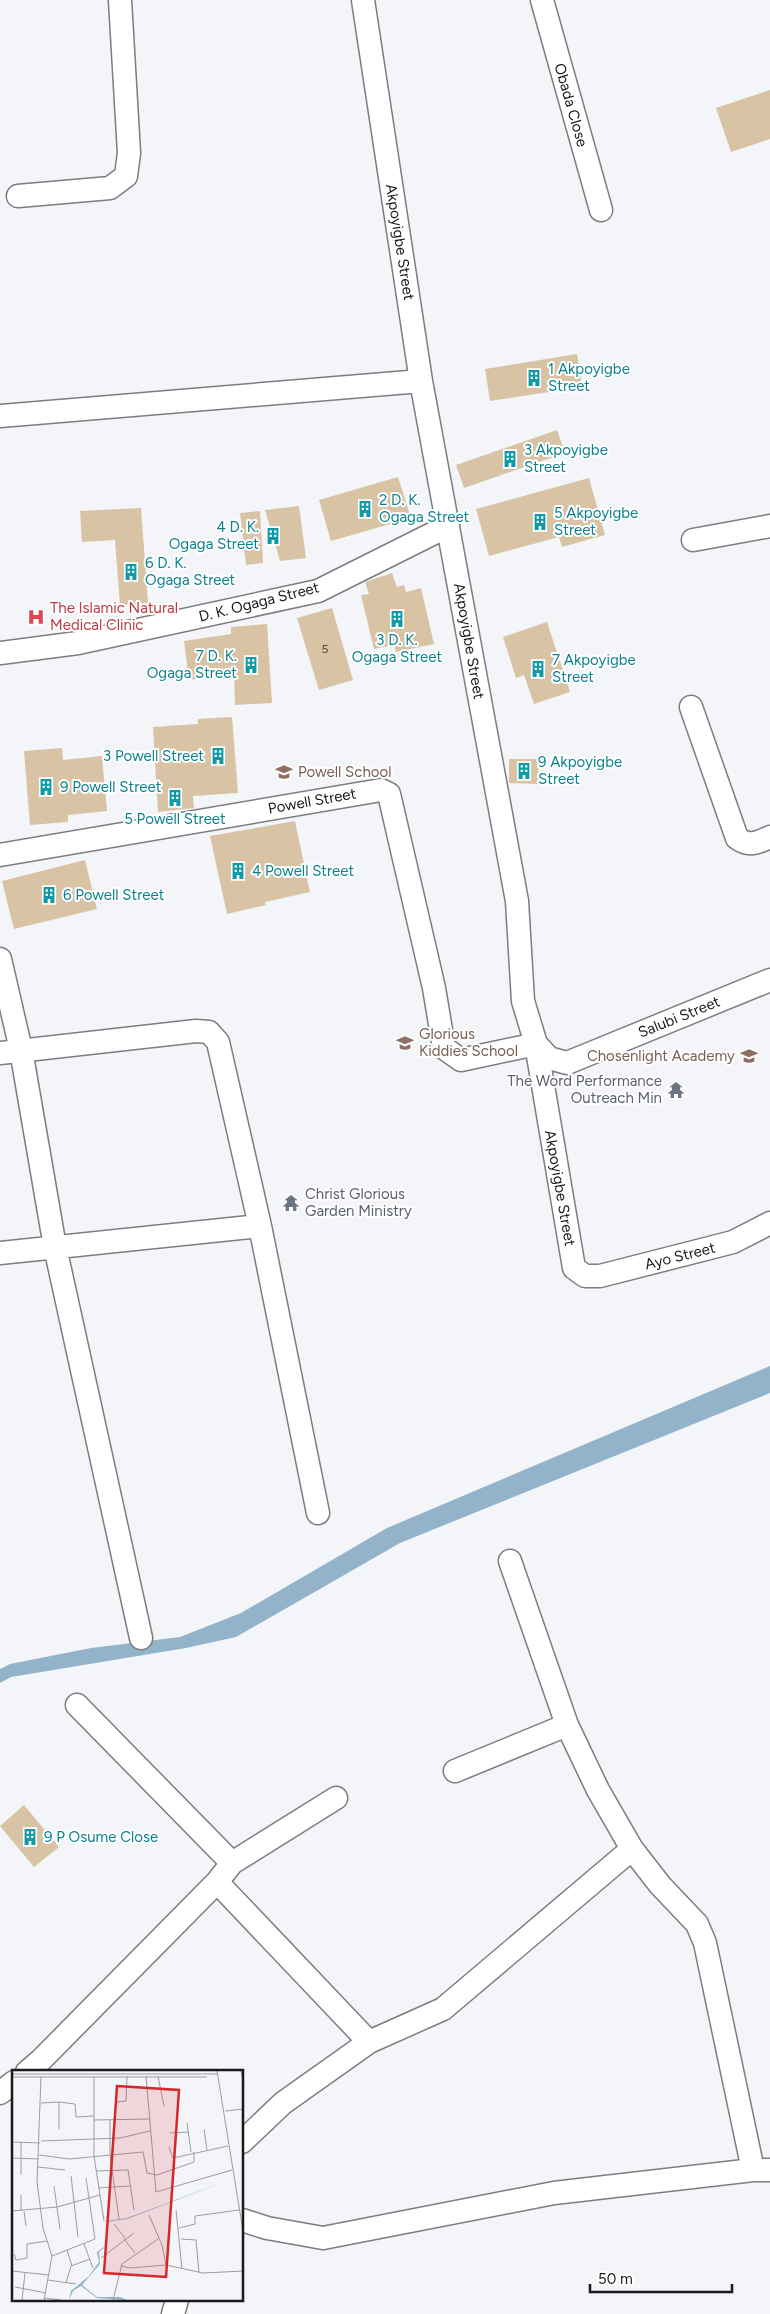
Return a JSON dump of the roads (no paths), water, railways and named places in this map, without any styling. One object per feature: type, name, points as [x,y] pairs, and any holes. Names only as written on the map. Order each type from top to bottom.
[{"type":"street","points":[[18,196],[110,188],[126,176],[129,154],[120,0]]},
{"type":"street","name":"Akpoyigbe Street","points":[[363,0],[421,381],[517,901],[523,1001],[536,1044],[574,1268],[585,1276]]},
{"type":"street","name":"Obada Close","points":[[542,0],[601,210]]},
{"type":"street","points":[[0,416],[421,381]]},
{"type":"street","name":"D. K. Ogaga Street","points":[[0,653],[78,643],[318,590],[448,526]]},
{"type":"street","points":[[693,540],[770,526]]},
{"type":"street","points":[[691,707],[736,838],[752,844],[770,837]]},
{"type":"street","name":"Powell Street","points":[[0,854],[381,790],[389,794],[434,988],[444,1048],[462,1060],[536,1044]]},
{"type":"street","points":[[0,959],[10,1052],[141,1638]]},
{"type":"street","name":"Salubi Street","points":[[536,1044],[549,1058],[567,1063],[770,980]]},
{"type":"street","points":[[10,1052],[196,1032],[209,1032],[218,1042],[260,1226],[318,1513]]},
{"type":"street","name":"Ayo Street","points":[[585,1276],[600,1276],[733,1242],[770,1222]]},
{"type":"street","points":[[0,1254],[260,1226]]},
{"type":"street","points":[[244,2221],[267,2228],[323,2238],[554,2193],[762,2170],[705,1943],[697,1924],[660,1885],[632,1849],[598,1790],[567,1725],[510,1561]]},
{"type":"street","points":[[77,1705],[232,1863]]},
{"type":"street","points":[[455,1771],[567,1725]]},
{"type":"street","points":[[29,2070],[217,1882],[232,1863],[336,1798]]},
{"type":"street","points":[[244,2140],[282,2103],[369,2042],[442,2009],[632,1849]]},
{"type":"street","points":[[217,1882],[369,2042]]},
{"type":"street","points":[[0,2093],[12,2084]]},
{"type":"street","points":[[172,2314],[176,2302]]},
{"type":"water","points":[[770,1366],[770,1393],[400,1543],[236,1637],[186,1648],[11,1677],[0,1683],[0,1669],[10,1664],[91,1648],[180,1637],[241,1613],[387,1528]]},
{"type":"place","name":"1 Akpoyigbe Street","points":[[534,378]]},
{"type":"place","name":"3 Akpoyigbe Street","points":[[510,459]]},
{"type":"place","name":"2 D. K. Ogaga Street","points":[[365,509]]},
{"type":"place","name":"5 Akpoyigbe Street","points":[[540,522]]},
{"type":"place","name":"4 D. K. Ogaga Street","points":[[273,536]]},
{"type":"place","name":"6 D. K. Ogaga Street","points":[[131,572]]},
{"type":"place","name":"The Islamic Natural Medical Clinic","points":[[36,617]]},
{"type":"place","name":"3 D. K. Ogaga Street","points":[[397,619]]},
{"type":"place","name":"7 D. K. Ogaga Street","points":[[251,665]]},
{"type":"place","name":"7 Akpoyigbe Street","points":[[538,669]]},
{"type":"place","name":"3 Powell Street","points":[[218,756]]},
{"type":"place","name":"9 Akpoyigbe Street","points":[[524,771]]},
{"type":"place","name":"Powell School","points":[[284,772]]},
{"type":"place","name":"9 Powell Street","points":[[46,787]]},
{"type":"place","name":"5 Powell Street","points":[[175,798]]},
{"type":"place","name":"4 Powell Street","points":[[238,871]]},
{"type":"place","name":"6 Powell Street","points":[[49,895]]},
{"type":"place","name":"Glorious Kiddies School","points":[[405,1043]]},
{"type":"place","name":"Chosenlight Academy","points":[[749,1056]]},
{"type":"place","name":"The Word Performance Outreach Min","points":[[676,1090]]},
{"type":"place","name":"Christ Glorious Garden Ministry","points":[[291,1203]]},
{"type":"place","name":"9 P Osume Close","points":[[30,1837]]}]
